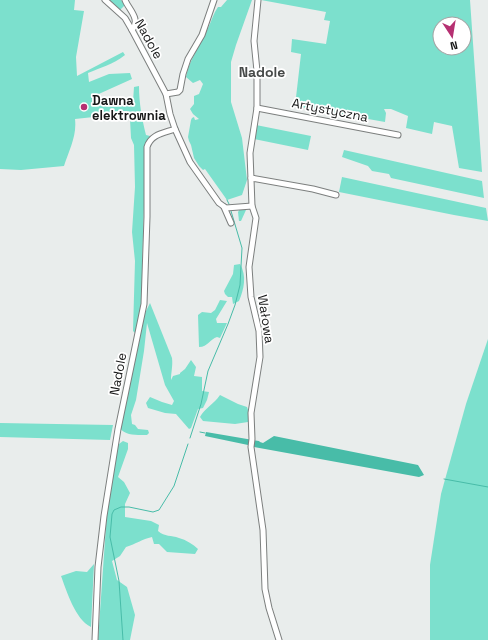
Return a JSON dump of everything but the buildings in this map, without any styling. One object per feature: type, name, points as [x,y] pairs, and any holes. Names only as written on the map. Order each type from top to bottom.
[{"type":"street","name":"Nadole","points":[[105,0],[125,18],[132,30],[166,94],[175,129],[190,162],[224,208],[231,223]]},
{"type":"street","points":[[125,0],[136,20],[135,26],[132,30]]},
{"type":"street","points":[[166,94],[178,92],[180,90],[188,59],[202,35],[214,0]]},
{"type":"street","name":"Wałowa","points":[[258,0],[254,41],[257,71],[257,108],[250,153],[252,206],[256,218],[249,276],[251,297],[259,331],[260,357],[252,408],[251,447],[263,530],[265,588],[269,608],[279,640]]},
{"type":"street","name":"Artystyczna","points":[[257,108],[398,135]]},
{"type":"street","name":"Nadole","points":[[95,640],[98,568],[104,516],[118,429],[144,304],[147,217],[147,147],[154,136],[175,129]]},
{"type":"street","points":[[251,178],[313,189],[336,195]]},
{"type":"street","points":[[224,208],[252,206]]},
{"type":"shaded area","points":[[0,0],[75,0],[74,10],[84,11],[76,57],[77,76],[123,52],[125,55],[116,61],[88,73],[89,82],[109,74],[130,73],[132,79],[92,97],[120,104],[133,102],[134,87],[139,86],[143,123],[146,135],[150,136],[146,144],[142,268],[143,296],[135,333],[133,331],[135,261],[132,232],[135,187],[134,145],[131,138],[130,119],[127,111],[120,111],[103,116],[75,119],[74,137],[64,166],[21,170],[0,169]]},
{"type":"shaded area","points":[[109,0],[121,0],[125,5],[120,10]]},
{"type":"shaded area","points":[[227,0],[252,0],[231,62],[231,102],[242,138],[247,180],[242,195],[227,200],[205,169],[203,170],[199,166],[194,158],[188,137],[192,118],[194,117],[195,120],[199,119],[190,109],[194,104],[194,96],[199,94],[203,84],[200,80],[193,83],[186,77],[192,59],[218,7],[221,7]]},
{"type":"shaded area","points":[[261,0],[470,0],[471,16],[432,16],[432,56],[472,56],[472,29],[482,172],[459,168],[452,126],[434,122],[432,134],[406,128],[408,116],[391,109],[384,109],[386,113],[385,122],[295,106],[301,54],[291,52],[292,39],[326,44],[330,21],[324,20],[326,12]]},
{"type":"shaded area","points":[[256,125],[311,136],[308,150],[254,139]]},
{"type":"shaded area","points":[[344,150],[482,181],[484,198],[391,178],[389,174],[372,171],[368,166],[342,157]]},
{"type":"shaded area","points":[[342,177],[486,208],[488,221],[339,192]]},
{"type":"shaded area","points":[[240,209],[246,210],[241,221],[239,221],[238,212]]},
{"type":"shaded area","points":[[240,264],[244,273],[243,287],[239,301],[233,304],[232,297],[228,297],[224,291],[233,274],[234,265]]},
{"type":"shaded area","points":[[220,300],[227,301],[216,319],[217,323],[227,323],[220,338],[217,337],[205,346],[199,347],[198,315],[202,312],[211,313],[215,310]]},
{"type":"shaded area","points":[[150,303],[172,358],[171,380],[173,376],[180,374],[185,369],[191,360],[196,367],[194,376],[202,377],[202,391],[209,392],[203,408],[198,409],[191,428],[189,429],[176,414],[165,413],[148,408],[146,403],[150,397],[172,405],[174,401],[165,385],[147,323],[136,400],[131,415],[132,424],[138,429],[148,430],[149,433],[147,435],[132,434],[122,431],[120,428],[145,313]]},
{"type":"shaded area","points":[[488,339],[488,640],[430,640],[430,565],[441,494],[466,404]]},
{"type":"shaded area","points":[[220,395],[247,407],[249,413],[248,422],[235,424],[203,421],[200,417]]},
{"type":"shaded area","points":[[0,423],[113,425],[110,440],[0,437]]},
{"type":"shaded area","points":[[206,432],[259,441],[263,443],[274,436],[418,465],[424,475],[419,477],[254,447],[205,436]]},
{"type":"shaded area","points":[[123,441],[128,443],[128,449],[118,477],[124,482],[130,493],[125,504],[125,517],[151,521],[159,525],[158,531],[161,533],[184,540],[198,549],[195,554],[167,552],[159,544],[154,544],[152,537],[126,547],[120,556],[112,561],[117,580],[127,587],[135,615],[130,640],[98,640],[107,512],[116,450],[119,444]]},
{"type":"shaded area","points":[[94,564],[91,627],[80,618],[76,612],[61,576],[76,571],[87,572]]},
{"type":"waterway","points":[[227,200],[229,204]]},
{"type":"waterway","points":[[190,438],[201,404],[208,371],[228,324],[240,285],[242,248],[231,211]]},
{"type":"waterway","points":[[200,432],[205,433]]},
{"type":"waterway","points":[[123,640],[119,581],[110,537],[112,514],[114,510],[121,507],[129,507],[153,512],[159,510],[174,486],[188,444]]},
{"type":"waterway","points":[[444,479],[488,487]]},
{"type":"place","name":"Dawna elektrownia","points":[[84,107]]},
{"type":"district","name":"Nadole","points":[[262,72]]}]
